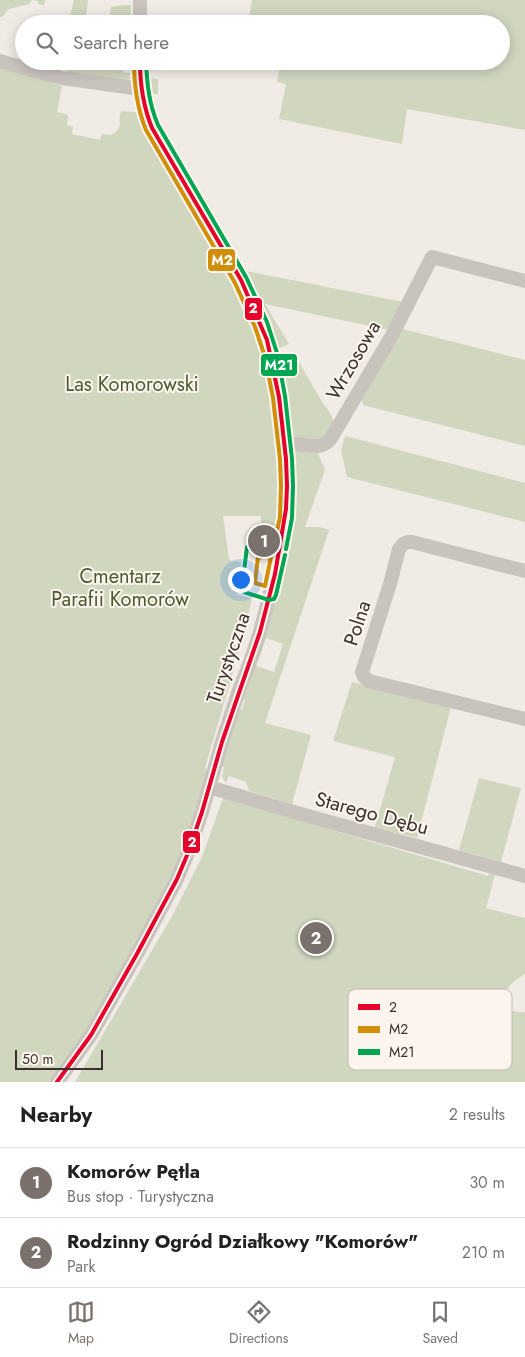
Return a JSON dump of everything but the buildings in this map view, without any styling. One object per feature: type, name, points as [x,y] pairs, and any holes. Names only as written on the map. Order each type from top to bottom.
[{"type":"street","points":[[140,0],[140,15]]},
{"type":"street","points":[[0,61],[15,65]]},
{"type":"street","points":[[31,70],[62,78],[141,89]]},
{"type":"street","name":"Turystyczna","points":[[57,1082],[91,1035],[177,879],[188,853],[224,735],[255,647],[275,574],[287,506],[284,445],[276,377],[269,347],[237,272],[152,128],[144,107],[140,70]]},
{"type":"street","name":"Wrzosowa","points":[[284,445],[298,444],[315,447],[325,445],[333,435],[391,337],[432,257],[525,280]]},
{"type":"street","name":"Polna","points":[[525,571],[412,542],[403,544],[399,549],[386,599],[362,672],[369,681],[525,720]]},
{"type":"street","name":"Starego Dębu","points":[[209,787],[525,876]]},
{"type":"green space","points":[[0,0],[32,0],[29,4],[9,9],[0,17]]},
{"type":"green space","points":[[32,0],[45,0],[44,5],[38,4],[38,1]]},
{"type":"green space","points":[[74,0],[88,0],[86,15],[70,15]]},
{"type":"green space","points":[[252,0],[525,0],[525,130],[407,109],[402,144],[279,119],[286,84],[277,82],[279,70],[510,70],[510,15],[250,15]]},
{"type":"green space","points":[[131,5],[131,15],[110,15],[111,7]]},
{"type":"green space","points":[[0,64],[62,86],[57,112],[68,115],[67,125],[73,127],[72,134],[100,140],[102,134],[111,135],[118,129],[121,111],[136,112],[141,128],[151,146],[213,248],[253,329],[267,379],[277,465],[279,503],[276,528],[270,539],[256,540],[257,534],[262,533],[261,516],[223,516],[229,559],[242,562],[237,595],[252,599],[237,659],[205,768],[208,770],[184,851],[95,1020],[51,1082],[0,1082]]},
{"type":"green space","points":[[66,70],[123,70],[123,72],[130,73],[129,85],[67,73]]},
{"type":"green space","points":[[145,78],[158,79],[158,94],[153,94],[154,113],[180,157],[174,157],[152,115]]},
{"type":"green space","points":[[232,248],[246,271],[403,302],[389,330],[265,304],[289,344],[275,348],[259,307],[263,305],[260,299],[255,300],[230,250]]},
{"type":"green space","points":[[399,328],[525,360],[525,446],[363,405],[362,399]]},
{"type":"green space","points":[[293,352],[336,425],[320,441],[295,437],[289,432],[278,359]]},
{"type":"green space","points":[[345,436],[525,483],[525,522],[347,477],[341,450]]},
{"type":"green space","points":[[297,450],[318,453],[325,470],[305,527],[320,527],[329,530],[265,723],[311,735],[292,804],[249,791],[246,782],[229,776],[226,783],[222,777],[224,767],[220,766],[237,707],[242,710],[245,700],[241,698],[254,665],[274,672],[283,644],[266,638],[258,662],[255,661],[291,512],[296,512],[297,482],[292,482],[292,455]]},
{"type":"green space","points":[[352,682],[451,707],[417,838],[375,827],[395,757],[333,741]]},
{"type":"green space","points":[[479,778],[521,788],[501,862],[459,850]]},
{"type":"green space","points":[[223,798],[488,876],[489,873],[495,875],[486,908],[525,918],[525,974],[508,989],[348,989],[348,1070],[512,1070],[512,1010],[525,1012],[525,1082],[75,1082],[171,918],[202,857]]},
{"type":"transit line","name":"M2","points":[[134,70],[140,113],[146,130],[235,283],[255,327],[265,357],[273,398],[280,459],[280,517],[274,545]]},
{"type":"transit line","name":"2","points":[[57,1082],[91,1035],[177,879],[188,853],[222,742],[260,632],[275,574],[286,509],[286,459],[279,397],[267,340],[241,280],[152,128],[146,112],[141,70]]},
{"type":"transit line","name":"M21","points":[[147,70],[152,109],[158,125],[246,277],[267,322],[277,353],[285,396],[292,459],[292,518],[286,549]]},
{"type":"transit line","name":"M21","points":[[274,545],[251,545],[247,547],[242,587],[244,592],[269,600],[274,599],[285,555]]},
{"type":"transit line","name":"M2","points":[[258,557],[271,557],[265,586],[255,583],[258,557]]},
{"type":"place","name":"Komorów Pętla","points":[[264,541]]},
{"type":"place","name":"Rodzinny Ogród Działkowy \"Komorów\"","points":[[316,938]]},
{"type":"park label","name":"Las Komorowski","points":[[132,384]]},
{"type":"park label","name":"Cmentarz Parafii Komorów","points":[[120,588]]}]
